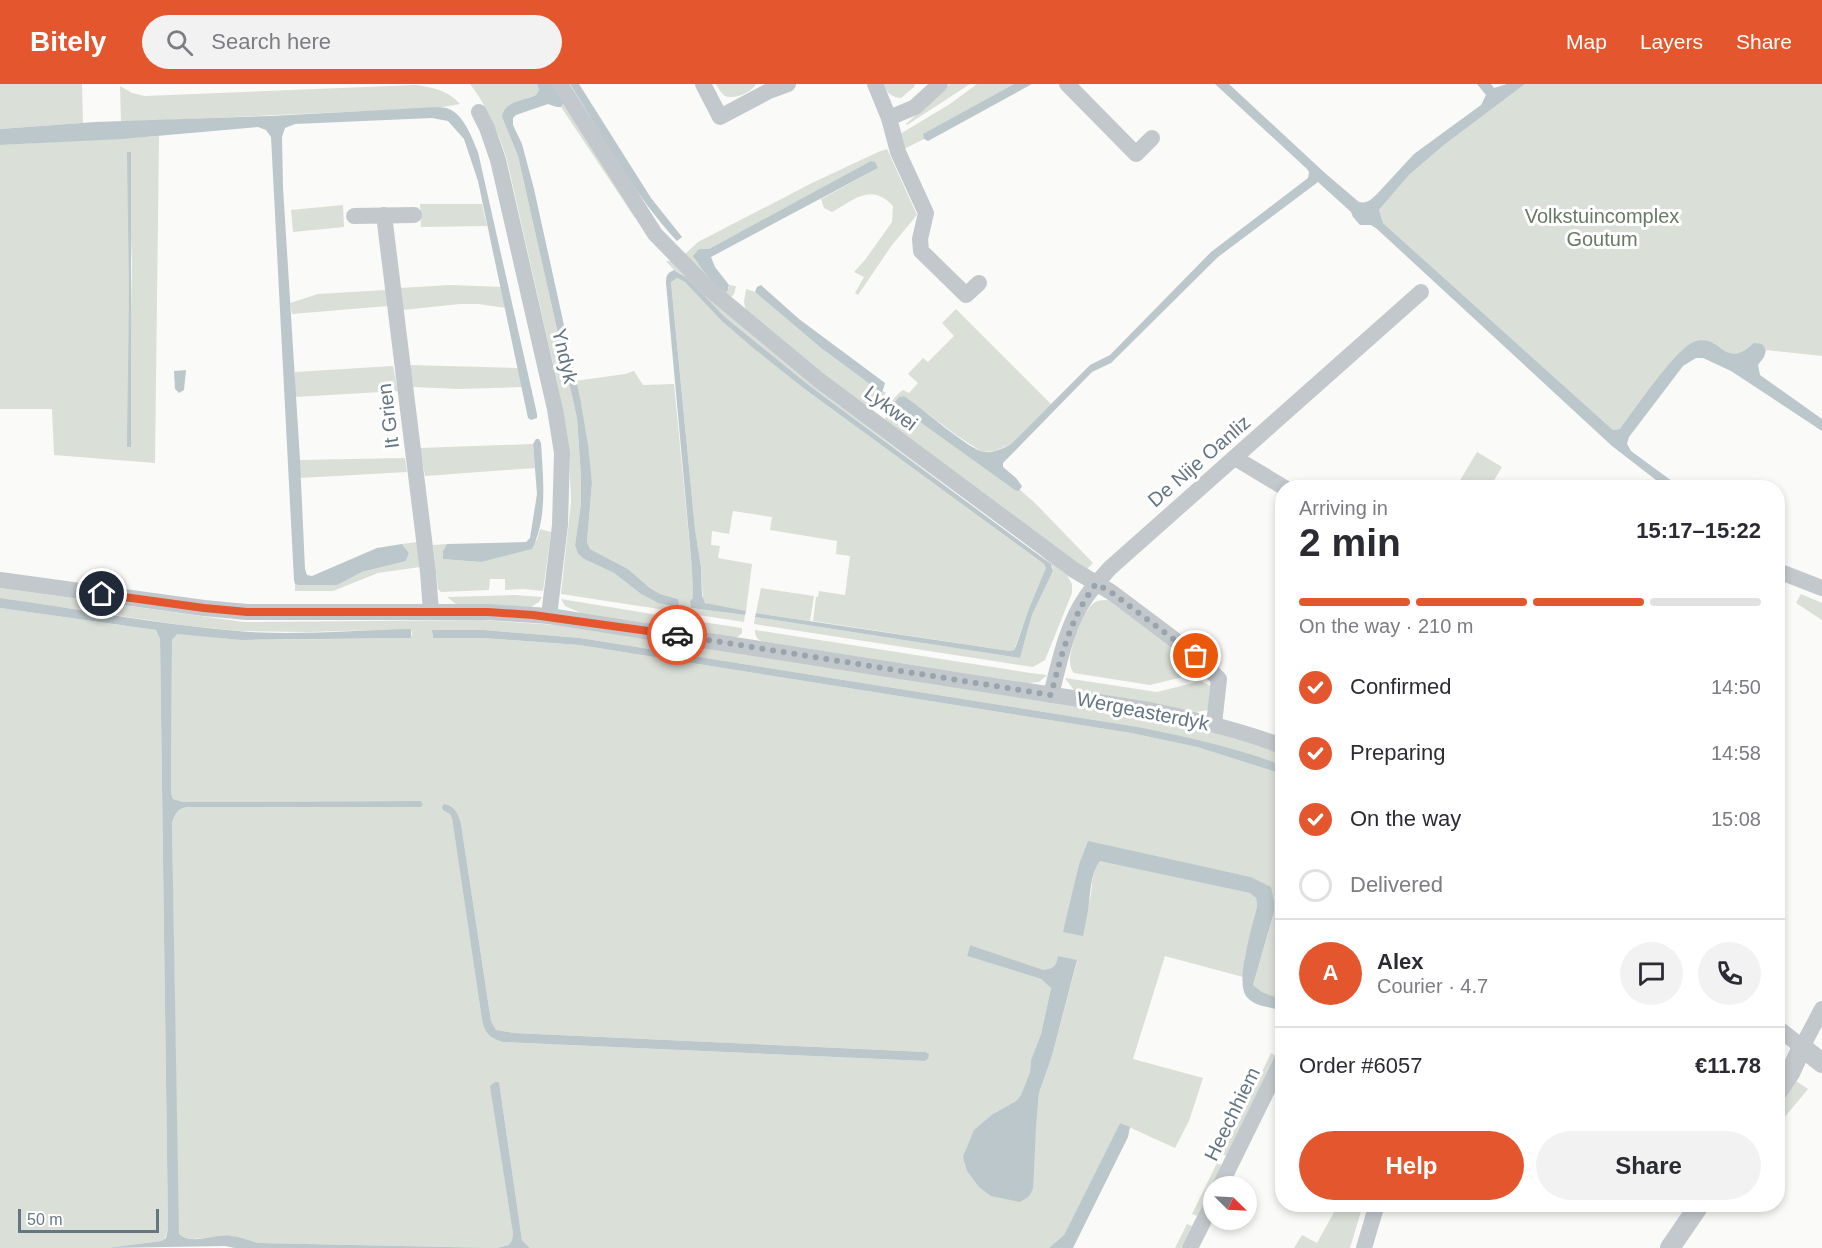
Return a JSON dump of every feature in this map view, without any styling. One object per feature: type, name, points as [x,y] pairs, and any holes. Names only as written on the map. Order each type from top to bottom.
[{"type":"street","name":"Lykwei","points":[[560,84],[655,234],[708,288],[820,381],[1074,570],[1111,592],[1191,652],[1219,679],[1214,724]]},
{"type":"street","points":[[703,84],[720,117],[769,91],[789,84]]},
{"type":"street","points":[[875,84],[889,118],[898,152],[926,213],[920,239],[921,251],[966,295],[979,283]]},
{"type":"street","points":[[889,118],[915,106],[940,84]]},
{"type":"street","points":[[1067,84],[1136,154],[1152,138]]},
{"type":"street","name":"Yndyk","points":[[479,112],[498,160],[555,409],[562,453],[561,525],[549,616]]},
{"type":"street","name":"It Grien","points":[[384,215],[431,612]]},
{"type":"street","points":[[354,216],[414,215]]},
{"type":"street","name":"De Nije Oanliz","points":[[1051,695],[1076,616],[1085,599],[1110,568],[1421,292]]},
{"type":"street","points":[[1235,458],[1275,482]]},
{"type":"street","points":[[1785,574],[1822,588]]},
{"type":"street","name":"Wergeasterdyk","points":[[0,580],[247,612],[488,612],[549,616],[1149,710],[1214,724],[1275,743]]},
{"type":"street","points":[[1785,1080],[1822,1009]]},
{"type":"street","points":[[1785,1034],[1822,1062]]},
{"type":"street","name":"Heechhiem","points":[[1225,1176],[1275,1074]]},
{"type":"street","points":[[1365,1248],[1375,1212]]},
{"type":"street","points":[[1670,1248],[1695,1212]]},
{"type":"street","points":[[1190,1248],[1203,1222]]},
{"type":"green space","points":[[0,84],[82,84],[83,123],[0,129]]},
{"type":"green space","points":[[470,84],[537,84],[539,90],[536,95],[516,102],[502,117],[518,156],[577,418],[581,477],[581,504],[575,545],[578,554],[614,573],[641,594],[658,603],[678,599],[660,594],[628,569],[590,549],[587,542],[592,483],[575,381],[634,371],[643,385],[674,384],[692,569],[691,608],[745,615],[744,622],[561,594],[571,502],[569,452],[562,404],[507,160],[492,120]]},
{"type":"green space","points":[[716,84],[756,84],[743,94],[729,97],[724,95]]},
{"type":"green space","points":[[883,84],[915,84],[901,98],[890,94]]},
{"type":"green space","points":[[950,84],[970,84],[906,124]]},
{"type":"green space","points":[[977,84],[1014,84],[924,134],[924,139],[904,149],[900,134],[950,104]]},
{"type":"green space","name":"Volkstuincomplex Goutum","points":[[1525,84],[1822,84],[1822,356],[1766,350],[1765,348],[1730,354],[1713,343],[1671,362],[1620,429],[1613,430],[1383,223],[1379,210],[1409,175],[1444,145]]},
{"type":"green space","points":[[416,85],[440,90],[460,104],[437,108],[121,122],[120,86],[132,93],[145,96]]},
{"type":"green space","points":[[564,102],[637,217],[635,218],[561,107]]},
{"type":"green space","points":[[159,136],[155,463],[54,455],[52,409],[0,409],[0,145]],"holes":[[[128,152],[132,264],[128,447]]]},
{"type":"green space","points":[[887,149],[917,215],[892,245],[858,295],[855,293],[864,277],[854,272],[892,222],[893,206],[885,199],[870,194],[855,198],[832,212],[824,208],[821,199],[878,168],[872,161],[709,249],[703,249],[729,289],[729,285],[736,286],[730,298],[682,257],[698,242],[812,183]]},
{"type":"green space","points":[[420,204],[482,204],[487,226],[421,227]]},
{"type":"green space","points":[[343,205],[344,227],[293,232],[291,210]]},
{"type":"green space","points":[[666,261],[672,261],[1071,572],[1068,577],[1072,584],[1072,593],[1045,660],[1033,667],[754,624],[755,617],[1020,658],[1032,615],[1053,567],[1041,555],[810,386],[725,317]]},
{"type":"green space","points":[[677,278],[685,282],[806,390],[1044,564],[1047,568],[1046,573],[1028,611],[1014,650],[813,621],[819,591],[845,595],[850,556],[836,554],[837,541],[770,530],[772,517],[733,511],[729,534],[712,531],[711,545],[720,546],[718,558],[752,564],[746,611],[712,606],[703,601],[671,281]]},
{"type":"green space","points":[[451,285],[502,287],[506,308],[460,304],[403,310],[400,288]]},
{"type":"green space","points":[[746,289],[755,292],[821,348],[882,393],[883,391],[886,393],[877,406],[866,411],[746,312],[744,302]]},
{"type":"green space","points":[[386,290],[388,306],[292,314],[290,303],[318,294]]},
{"type":"green space","points":[[956,309],[1051,404],[1011,444],[995,451],[982,452],[904,396],[899,397],[896,402],[902,409],[1034,502],[1093,563],[1086,570],[885,425],[886,415],[895,397],[903,390],[909,393],[918,383],[908,374],[923,358],[928,362],[954,336],[942,323]]},
{"type":"green space","points":[[410,365],[518,368],[523,387],[459,389],[413,387]]},
{"type":"green space","points":[[393,366],[398,391],[295,397],[295,372]]},
{"type":"green space","points":[[533,444],[535,468],[425,476],[420,448]]},
{"type":"green space","points":[[1477,452],[1502,467],[1494,480],[1460,480]]},
{"type":"green space","points":[[405,458],[407,472],[300,478],[300,460]]},
{"type":"green space","points":[[540,529],[551,532],[543,591],[505,590],[505,579],[490,579],[489,590],[441,592],[438,589],[433,545],[447,544],[443,551],[444,559],[481,562],[537,540]]},
{"type":"green space","points":[[417,542],[420,567],[378,573],[333,591],[295,591],[295,584],[336,585],[362,572],[406,561],[409,553],[402,544]]},
{"type":"green space","points":[[0,588],[244,622],[483,620],[555,625],[1171,722],[1275,751],[1275,762],[1132,726],[580,638],[484,630],[432,631],[433,638],[483,638],[579,645],[1131,733],[1197,747],[1275,772],[1275,997],[1262,992],[1253,985],[1274,912],[1270,887],[1251,877],[1088,842],[1079,864],[1064,933],[1088,906],[1094,871],[1100,860],[1250,893],[1256,898],[1257,906],[1245,955],[1243,977],[1165,956],[1133,1059],[1203,1078],[1189,1121],[1175,1148],[1120,1123],[1064,1235],[1049,1248],[530,1248],[522,1240],[499,1082],[513,1233],[509,1245],[497,1248],[259,1243],[231,1236],[191,1239],[182,1237],[178,1227],[172,823],[175,815],[187,807],[421,807],[423,805],[421,801],[183,802],[173,799],[171,793],[172,640],[177,633],[241,640],[411,638],[412,634],[411,629],[308,632],[239,631],[181,625],[0,598]],"holes":[[[450,814],[461,824],[491,1021],[496,1030],[515,1033],[926,1052],[928,1059],[925,1061],[503,1042],[495,1039],[489,1035],[482,1020]],[[970,945],[1043,971],[1054,966],[1058,956],[1077,961],[1052,1056],[1039,1093],[1030,1195],[1020,1202],[993,1114],[1016,1101],[1021,1095],[1041,1034],[1051,988],[1041,979],[967,956]]]},
{"type":"green space","points":[[761,588],[814,596],[810,621],[756,613]]},
{"type":"green space","points":[[1801,594],[1822,603],[1822,620],[1796,603]]},
{"type":"green space","points":[[515,595],[542,597],[531,607],[456,604],[447,597]]},
{"type":"green space","points":[[561,599],[676,618],[672,627],[581,613],[565,606]]},
{"type":"green space","points":[[1108,600],[1181,653],[1203,672],[1150,685],[1074,673],[1070,660],[1082,621],[1094,603]]},
{"type":"green space","points":[[0,608],[156,630],[160,639],[168,1228],[165,1238],[161,1241],[107,1248],[0,1248]]},
{"type":"green space","points":[[689,620],[742,628],[742,633],[736,638],[691,631]]},
{"type":"green space","points":[[755,630],[1047,675],[1039,682],[1027,683],[765,642],[757,638]]},
{"type":"green space","points":[[1065,678],[1157,692],[1201,681],[1210,686],[1209,710],[1196,712],[1074,690]]},
{"type":"green space","points":[[1271,1053],[1275,1058],[1226,1156],[1222,1154]]},
{"type":"green space","points":[[1794,1081],[1808,1089],[1785,1117],[1785,1094]]},
{"type":"green space","points":[[1217,1163],[1222,1165],[1217,1176],[1211,1176]]},
{"type":"green space","points":[[1203,1192],[1203,1204],[1197,1216],[1192,1214]]},
{"type":"green space","points":[[1334,1212],[1361,1212],[1350,1248],[1294,1248],[1302,1235],[1317,1243]]},
{"type":"green space","points":[[1187,1224],[1192,1226],[1181,1248],[1175,1248]]},
{"type":"shaded area","points":[[537,84],[554,84],[564,102],[561,107],[548,104],[516,115],[513,118],[513,125],[522,144],[534,189],[580,398],[592,483],[587,542],[590,549],[628,569],[650,588],[660,594],[678,599],[679,607],[658,603],[641,594],[614,573],[584,559],[578,554],[575,545],[581,504],[577,418],[518,156],[502,117],[510,105],[536,95],[539,90]]},
{"type":"shaded area","points":[[570,84],[579,84],[651,198],[682,237],[677,241],[633,185]]},
{"type":"shaded area","points":[[1014,84],[1032,84],[928,141],[924,139],[923,134]]},
{"type":"shaded area","points":[[1215,84],[1229,84],[1326,174],[1359,202],[1364,202],[1375,196],[1414,154],[1481,105],[1486,95],[1477,84],[1491,84],[1494,88],[1507,84],[1525,84],[1444,145],[1409,175],[1379,210],[1383,223],[1613,430],[1620,429],[1678,354],[1696,341],[1705,341],[1736,354],[1754,343],[1762,344],[1766,350],[1758,365],[1760,375],[1822,419],[1822,431],[1731,371],[1703,358],[1696,358],[1683,366],[1629,437],[1627,444],[1631,451],[1670,480],[1656,480],[1612,446],[1377,229],[1371,225],[1360,225],[1351,212],[1318,182],[1218,257],[1111,363],[1092,372],[1003,463],[1003,467],[1022,486],[1019,491],[895,402],[899,397],[904,396],[968,444],[984,452],[1008,446],[1090,365],[1110,355],[1211,252],[1308,178],[1307,169]]},
{"type":"shaded area","points":[[442,108],[454,112],[467,128],[478,152],[537,418],[531,420],[528,418],[478,181],[464,139],[448,121],[432,118],[295,124],[285,128],[282,137],[283,187],[305,569],[307,575],[312,576],[377,548],[402,544],[409,553],[406,561],[362,572],[337,585],[298,585],[294,580],[271,137],[266,130],[258,127],[122,139],[0,145],[0,129],[95,122]]},
{"type":"shaded area","points":[[127,152],[131,152],[131,447],[127,447],[129,292]]},
{"type":"shaded area","points":[[871,161],[875,162],[878,168],[711,257],[715,267],[729,285],[727,292],[713,282],[693,256],[699,249],[709,249]]},
{"type":"shaded area","points":[[674,270],[687,278],[725,317],[810,386],[1051,564],[1053,571],[1032,615],[1020,658],[755,617],[756,613],[1010,651],[1016,646],[1046,568],[1044,564],[806,390],[722,321],[685,282],[677,278],[671,282],[695,529],[701,567],[702,596],[705,603],[746,611],[745,615],[691,608],[692,569],[666,283],[667,275]]},
{"type":"shaded area","points":[[761,285],[799,319],[885,383],[882,393],[821,348],[755,292]]},
{"type":"shaded area","points":[[186,370],[184,390],[179,393],[175,389],[174,371]]},
{"type":"shaded area","points":[[536,439],[539,439],[541,443],[543,497],[540,524],[532,549],[481,562],[443,559],[443,551],[447,544],[526,542],[530,538],[537,494],[533,444]]},
{"type":"shaded area","points":[[0,598],[237,631],[302,633],[411,629],[411,638],[241,640],[177,634],[172,640],[171,793],[173,799],[183,802],[421,801],[423,805],[421,807],[187,807],[175,815],[172,823],[179,1234],[190,1239],[231,1236],[259,1243],[497,1248],[235,1248],[225,1246],[107,1248],[161,1241],[166,1238],[168,1228],[160,639],[156,630],[0,608]]},
{"type":"shaded area","points":[[432,630],[484,630],[580,638],[1132,726],[1208,742],[1264,759],[1275,763],[1275,772],[1197,747],[1131,733],[579,645],[483,638],[433,638]]},
{"type":"shaded area","points":[[444,804],[456,811],[461,824],[491,1021],[496,1030],[515,1033],[926,1052],[929,1054],[928,1059],[925,1061],[503,1042],[495,1039],[489,1035],[482,1020],[452,818],[443,810]]},
{"type":"shaded area","points":[[1088,841],[1251,877],[1271,887],[1274,912],[1253,985],[1262,992],[1275,997],[1275,1009],[1252,1002],[1246,996],[1243,988],[1244,966],[1257,906],[1256,898],[1250,893],[1100,861],[1092,880],[1083,936],[1063,932],[1079,864]]},
{"type":"shaded area","points":[[970,945],[1043,970],[1054,966],[1058,956],[1077,960],[1052,1056],[1039,1093],[1033,1188],[1030,1195],[1020,1202],[991,1196],[979,1187],[967,1171],[963,1157],[974,1130],[993,1114],[1016,1101],[1021,1095],[1041,1034],[1051,988],[1041,979],[967,956]]},
{"type":"shaded area","points":[[499,1082],[522,1240],[530,1248],[497,1248],[509,1245],[513,1233],[490,1086]]},
{"type":"shaded area","points":[[1120,1123],[1130,1127],[1128,1137],[1073,1248],[1049,1248],[1064,1235]]},
{"type":"way so far","points":[[677,635],[1051,695],[1076,616],[1096,584],[1111,592],[1196,656]]},
{"type":"route","points":[[102,594],[247,612],[488,612],[533,615],[677,635]]}]
